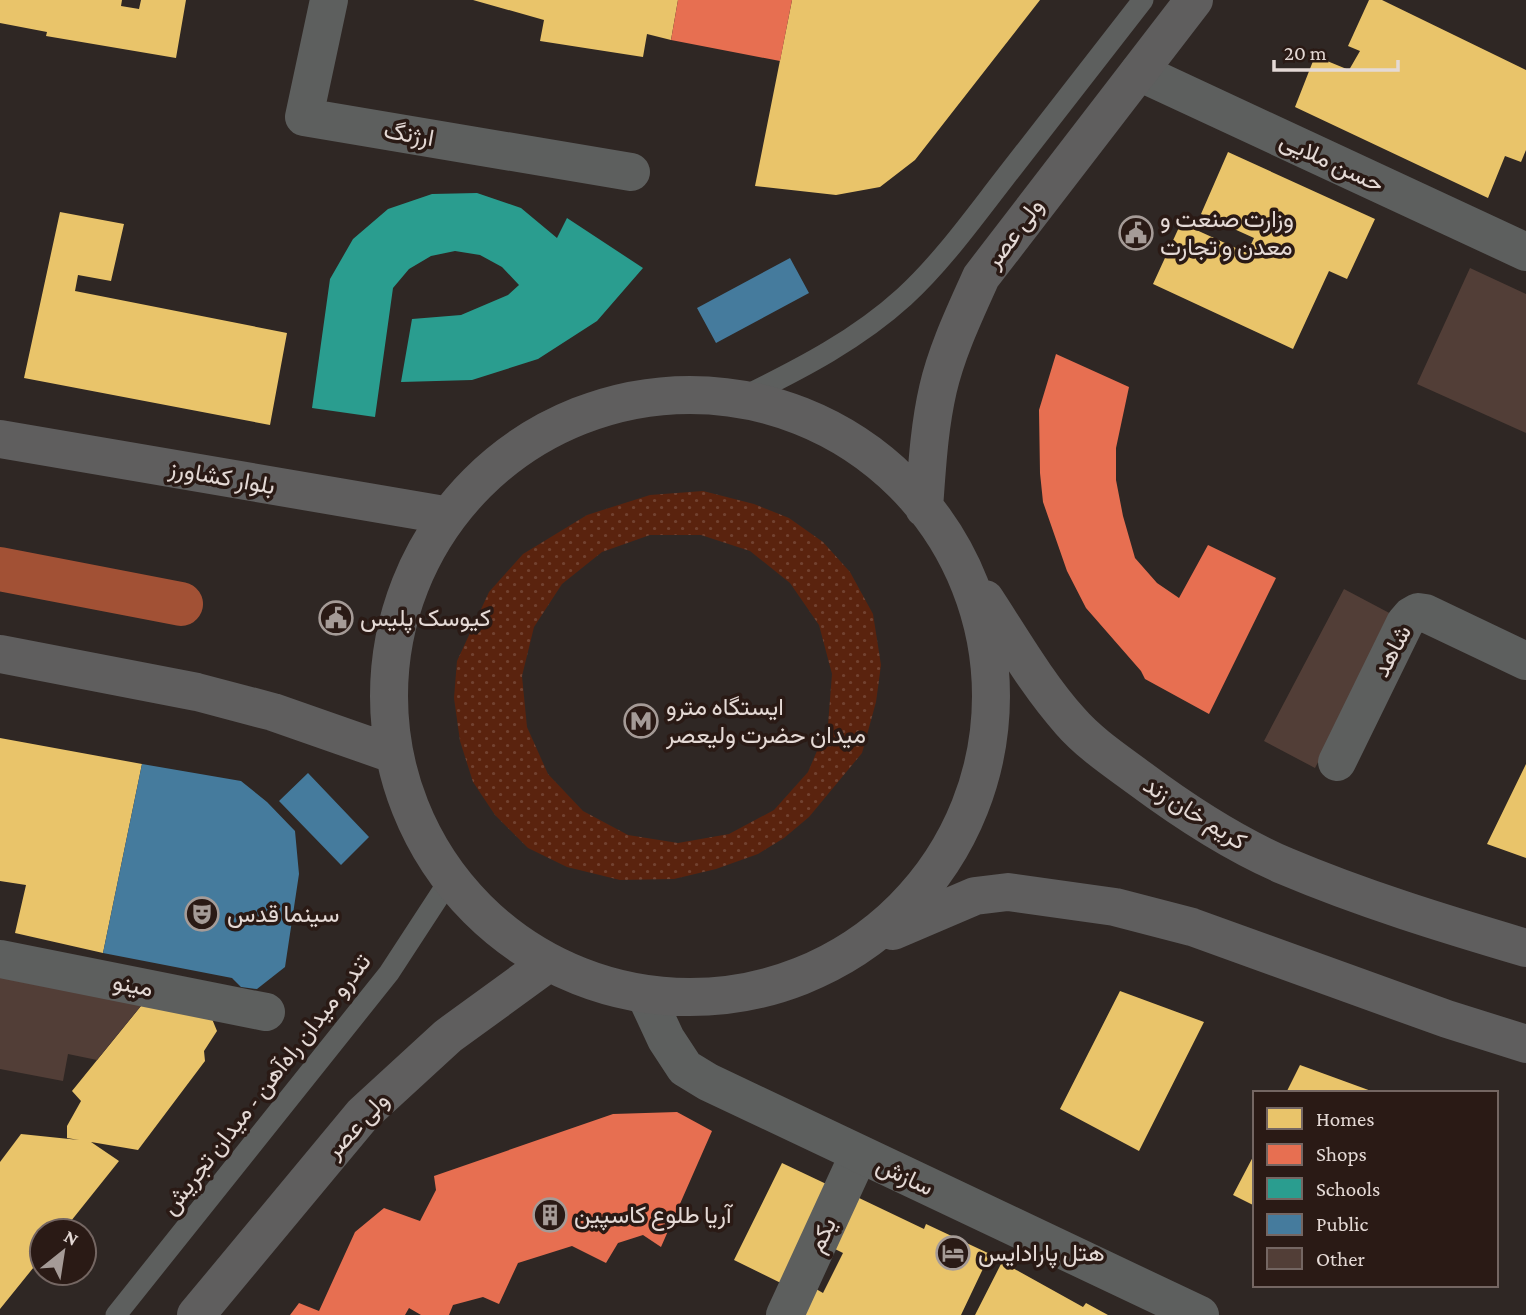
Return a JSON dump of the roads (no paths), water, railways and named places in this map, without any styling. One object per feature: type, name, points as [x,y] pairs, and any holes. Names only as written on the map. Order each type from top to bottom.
[{"type":"main road","name":"ولی عصر","points":[[924,508],[928,448],[938,388],[962,320],[981,277],[1194,0]]},
{"type":"main road","points":[[862,945],[926,886],[954,846],[971,809],[990,724],[991,678],[985,636],[954,554],[924,508],[883,466],[837,432],[781,405],[747,395],[712,392],[648,398],[583,414],[523,444],[472,486],[444,515],[399,610],[387,688],[393,754],[422,839],[449,881],[484,917],[547,964],[586,981],[646,996],[691,999],[736,996],[802,978],[862,945],[975,896],[1008,892],[1115,907],[1192,927],[1447,1019],[1526,1044]]},
{"type":"main road","name":"بلوار کشاورز","points":[[0,439],[444,515]]},
{"type":"main road","name":"کریم خان زند","points":[[954,554],[1041,683],[1071,722],[1111,757],[1159,793],[1217,830],[1283,865],[1370,898],[1526,948]]},
{"type":"main road","points":[[0,654],[197,692],[272,712],[393,754]]},
{"type":"main road","name":"ولی عصر","points":[[196,1315],[363,1114],[448,1036],[547,964]]},
{"type":"street","name":"ارژنگ","points":[[329,0],[304,117],[632,172]]},
{"type":"street","name":"حسن ملایی","points":[[1139,72],[1526,252]]},
{"type":"street","name":"شاهد","points":[[1338,762],[1397,636],[1411,616],[1418,612],[1526,661]]},
{"type":"street","name":"مینو","points":[[0,959],[265,1012]]},
{"type":"street","name":"سازش","points":[[646,996],[666,1039],[685,1068],[708,1082],[1200,1315]]},
{"type":"street","name":"یکم","points":[[785,1315],[859,1154]]},
{"type":"lane","points":[[747,395],[830,351],[915,286],[955,242],[1143,0]]},
{"type":"lane","name":"تندرو میدان راه‌آهن - میدان تجریش","points":[[116,1315],[388,973],[449,881]]},
{"type":"waterway","points":[[0,569],[181,604]]},
{"type":"place","name":"وزارت صنعت و معدن و تجارت","points":[[1136,233]]},
{"type":"place","name":"کیوسک پلیس","points":[[336,618]]},
{"type":"place","name":"ایستگاه مترو میدان حضرت ولیعصر","points":[[641,721]]},
{"type":"place","name":"سینما قدس","points":[[202,914]]},
{"type":"place","name":"آریا طلوع کاسپین","points":[[550,1215]]},
{"type":"place","name":"هتل پارادایس","points":[[953,1253]]}]
